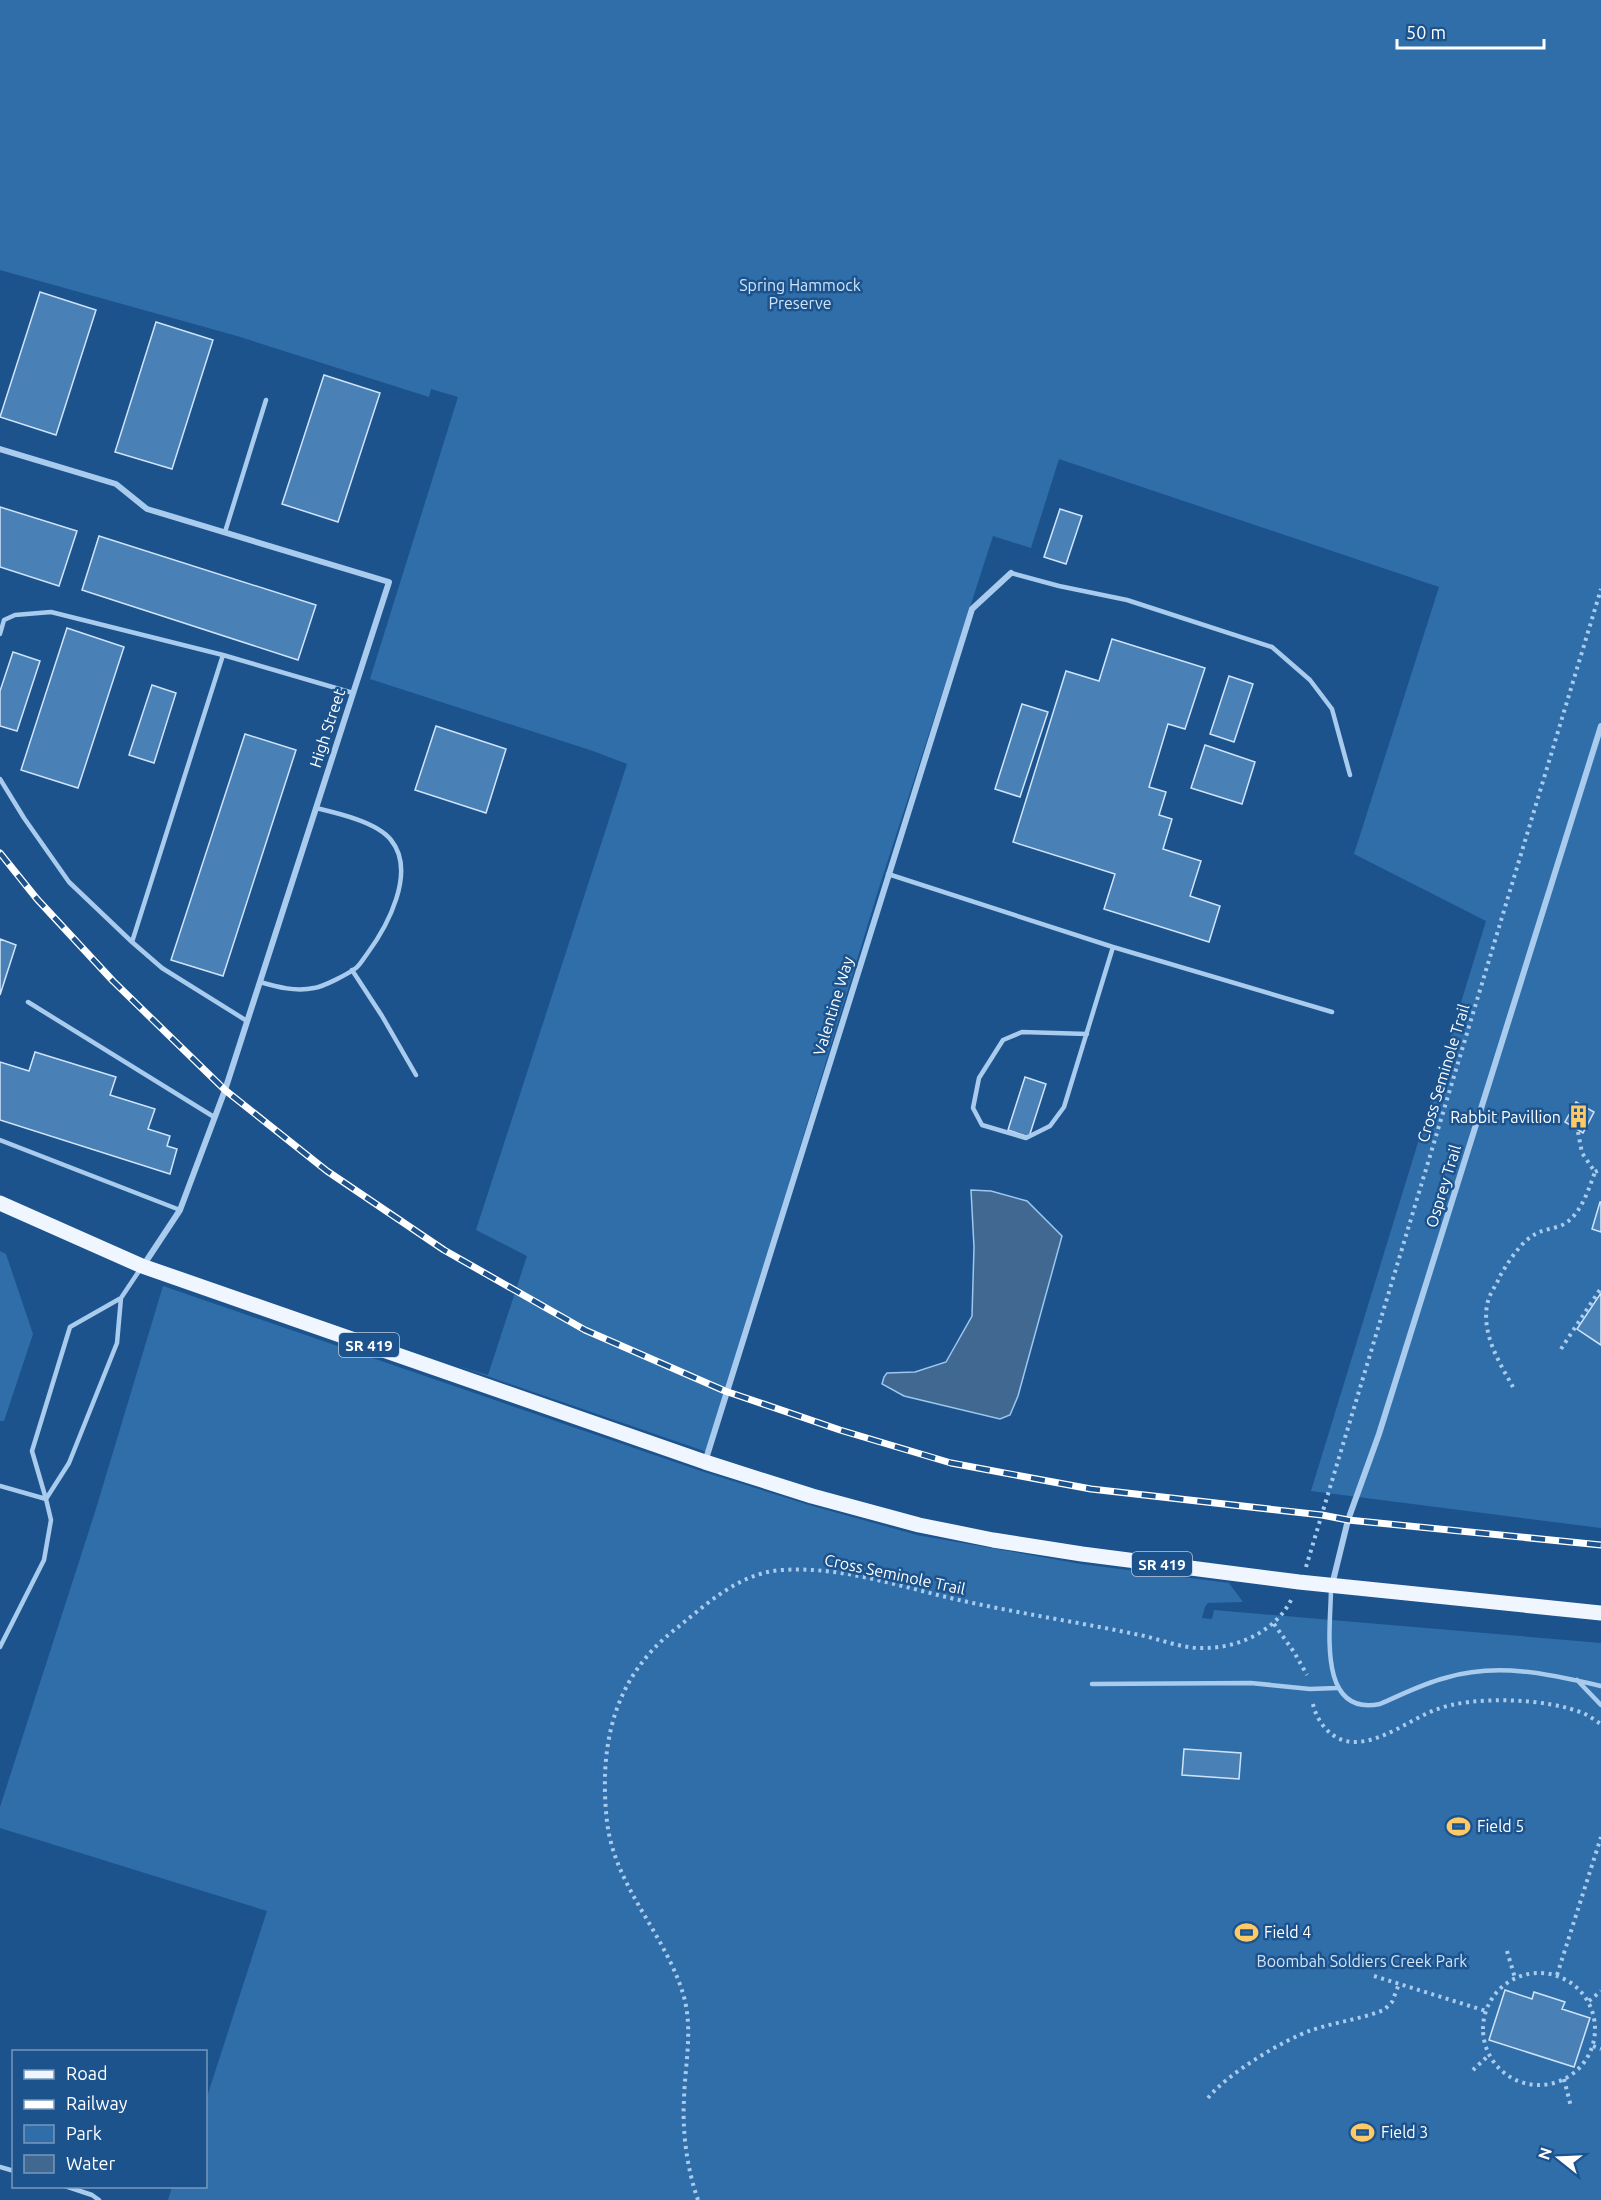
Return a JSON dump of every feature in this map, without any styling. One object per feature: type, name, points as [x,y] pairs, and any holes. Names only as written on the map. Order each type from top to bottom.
[{"type":"main road","name":"SR 419","points":[[0,1203],[142,1266],[705,1462],[812,1496],[930,1528],[1082,1554],[1331,1586],[1601,1613]]},
{"type":"street","name":"High Street","points":[[0,449],[116,484],[147,509],[389,582],[214,1118],[180,1210],[142,1266]]},
{"type":"street","name":"Valentine Way","points":[[705,1462],[972,609],[1011,573]]},
{"type":"street","name":"Osprey Trail","points":[[1331,1586],[1348,1520],[1379,1434],[1601,726]]},
{"type":"lane","points":[[225,532],[266,399]]},
{"type":"lane","points":[[1011,573],[1127,600],[1272,647],[1310,680],[1332,709],[1350,775]]},
{"type":"lane","points":[[0,634],[4,620],[15,615],[51,612],[223,655],[353,693]]},
{"type":"lane","points":[[132,942],[223,655]]},
{"type":"lane","points":[[0,779],[69,882],[162,968],[247,1021]]},
{"type":"lane","points":[[260,982],[281,988],[315,988],[357,968],[382,933],[399,891],[400,855],[390,839],[373,827],[337,813],[316,808]]},
{"type":"lane","points":[[888,874],[1113,947],[1332,1012]]},
{"type":"lane","points":[[1087,1034],[1022,1032],[1003,1040],[979,1078],[973,1108],[982,1125],[1026,1138],[1050,1126],[1064,1107],[1087,1034],[1113,947]]},
{"type":"lane","points":[[352,970],[416,1075]]},
{"type":"lane","points":[[28,1002],[214,1118]]},
{"type":"lane","points":[[0,1140],[180,1210]]},
{"type":"lane","points":[[0,1647],[44,1560],[51,1520],[32,1451],[70,1327],[121,1298],[142,1266]]},
{"type":"lane","points":[[46,1499],[69,1463],[117,1343],[121,1298]]},
{"type":"lane","points":[[0,1486],[46,1499]]},
{"type":"lane","points":[[1331,1586],[1331,1668],[1337,1688],[1351,1701],[1369,1706],[1380,1704],[1435,1681],[1473,1671],[1534,1672],[1601,1686]]},
{"type":"lane","points":[[1577,1680],[1601,1705]]},
{"type":"lane","points":[[1092,1684],[1251,1683],[1310,1689],[1337,1688]]},
{"type":"lane","points":[[68,2188],[92,2195],[99,2200]]},
{"type":"path","name":"Cross Seminole Trail","points":[[1307,1564],[1601,589]]},
{"type":"path","points":[[1578,1132],[1582,1153],[1595,1172]]},
{"type":"path","points":[[1513,1387],[1499,1362],[1485,1326],[1488,1300],[1504,1269],[1526,1241],[1544,1228],[1559,1227],[1572,1217],[1585,1198],[1595,1172],[1601,1169]]},
{"type":"path","points":[[1561,1350],[1601,1288]]},
{"type":"path","name":"Cross Seminole Trail","points":[[698,2200],[687,2156],[683,2103],[689,2025],[683,1995],[668,1958],[620,1873],[607,1826],[603,1782],[608,1739],[620,1699],[632,1673],[662,1640],[728,1588],[751,1575],[781,1570],[819,1570],[863,1577],[957,1600],[1139,1635],[1184,1647],[1205,1648],[1233,1644],[1256,1635],[1274,1624],[1289,1604]]},
{"type":"path","points":[[1274,1624],[1307,1675]]},
{"type":"path","points":[[1313,1704],[1318,1719],[1327,1730],[1339,1738],[1355,1742],[1389,1732],[1435,1710],[1488,1701],[1554,1705],[1584,1714],[1601,1724]]},
{"type":"path","points":[[1557,1975],[1601,1837]]},
{"type":"path","points":[[1507,1951],[1515,1978]]},
{"type":"path","points":[[1542,1972],[1557,1975],[1575,1985],[1589,2001],[1596,2031],[1593,2046],[1581,2066],[1564,2079],[1548,2085],[1530,2085],[1514,2079],[1500,2069],[1489,2055],[1484,2041],[1483,2026],[1486,2012],[1492,1998],[1502,1986],[1515,1978],[1528,1973],[1542,1972]]},
{"type":"path","points":[[1374,1976],[1486,2012]]},
{"type":"path","points":[[1208,2098],[1221,2084],[1258,2059],[1306,2032],[1384,2010],[1392,2002],[1399,1984]]},
{"type":"path","points":[[1589,2001],[1601,1991]]},
{"type":"path","points":[[1593,2046],[1601,2049]]},
{"type":"path","points":[[1473,2070],[1489,2055]]},
{"type":"path","points":[[1564,2079],[1571,2107]]},
{"type":"green space","name":"Spring Hammock Preserve","points":[[0,0],[1601,0],[1601,1528],[1311,1491],[1486,921],[1354,854],[1439,587],[1059,459],[1031,548],[993,536],[878,891],[707,1452],[458,1366],[488,1375],[527,1256],[476,1230],[627,764],[370,679],[458,397],[431,389],[429,397],[237,336],[0,270]]},
{"type":"green space","points":[[0,1251],[6,1254],[33,1334],[4,1421],[0,1421]]},
{"type":"green space","name":"Boombah Soldiers Creek Park","points":[[163,1286],[701,1471],[809,1505],[917,1535],[1081,1564],[1229,1583],[1243,1602],[1208,1603],[1202,1618],[1212,1619],[1214,1610],[1601,1643],[1601,2200],[168,2200],[172,2188],[207,2188],[207,2097],[267,1911],[0,1828],[0,1807],[95,1512]]},
{"type":"water","points":[[971,1190],[991,1191],[1027,1201],[1062,1236],[1018,1396],[1010,1415],[1000,1419],[904,1396],[882,1384],[887,1373],[915,1372],[946,1362],[972,1316],[974,1247]]},
{"type":"building","points":[[40,292],[96,310],[56,435],[0,417]]},
{"type":"building","points":[[156,322],[213,340],[172,469],[115,452]]},
{"type":"building","points":[[324,375],[380,393],[338,522],[282,504]]},
{"type":"building","points":[[0,507],[77,531],[59,586],[0,567]]},
{"type":"building","points":[[1060,509],[1082,516],[1066,564],[1044,557]]},
{"type":"building","points":[[99,536],[316,605],[298,660],[82,590]]},
{"type":"building","points":[[67,628],[124,647],[78,788],[21,770]]},
{"type":"building","points":[[1112,639],[1205,668],[1185,729],[1168,724],[1149,787],[1166,792],[1159,815],[1172,819],[1163,849],[1201,861],[1190,896],[1220,906],[1209,942],[1104,909],[1115,874],[1013,842],[1066,671],[1099,681]]},
{"type":"building","points":[[13,652],[40,661],[17,731],[0,726],[0,691]]},
{"type":"building","points":[[1229,676],[1253,684],[1234,742],[1210,734]]},
{"type":"building","points":[[152,685],[176,693],[154,763],[129,755]]},
{"type":"building","points":[[1022,704],[1048,712],[1020,797],[995,789]]},
{"type":"building","points":[[436,726],[506,749],[486,813],[415,790]]},
{"type":"building","points":[[245,734],[296,750],[223,976],[171,960]]},
{"type":"building","points":[[1205,745],[1255,762],[1242,804],[1191,788]]},
{"type":"building","points":[[0,939],[16,945],[0,995]]},
{"type":"building","points":[[35,1052],[116,1077],[110,1095],[155,1109],[148,1129],[170,1136],[167,1146],[177,1149],[170,1174],[0,1120],[0,1062],[29,1071]]},
{"type":"building","points":[[1025,1077],[1046,1084],[1029,1137],[1008,1130]]},
{"type":"building","name":"Rabbit Pavillion","points":[[1576,1102],[1594,1112],[1583,1133],[1565,1122]]},
{"type":"building","points":[[1601,1202],[1601,1232],[1592,1229]]},
{"type":"building","points":[[1601,1293],[1601,1345],[1577,1329]]},
{"type":"building","points":[[1184,1749],[1241,1753],[1239,1779],[1182,1775]]},
{"type":"building","points":[[1505,1990],[1532,1999],[1534,1992],[1565,2002],[1562,2009],[1590,2018],[1574,2067],[1489,2040]]},
{"type":"railway","points":[[0,853],[37,899],[113,981],[225,1090],[327,1171],[444,1250],[585,1330],[725,1391],[840,1430],[951,1463],[1091,1489],[1322,1515],[1348,1520],[1601,1545]]},
{"type":"place","name":"Rabbit Pavillion","points":[[1579,1117]]},
{"type":"place","name":"Field 5","points":[[1459,1826]]},
{"type":"place","name":"Field 4","points":[[1246,1932]]},
{"type":"place","name":"Field 3","points":[[1363,2132]]}]
